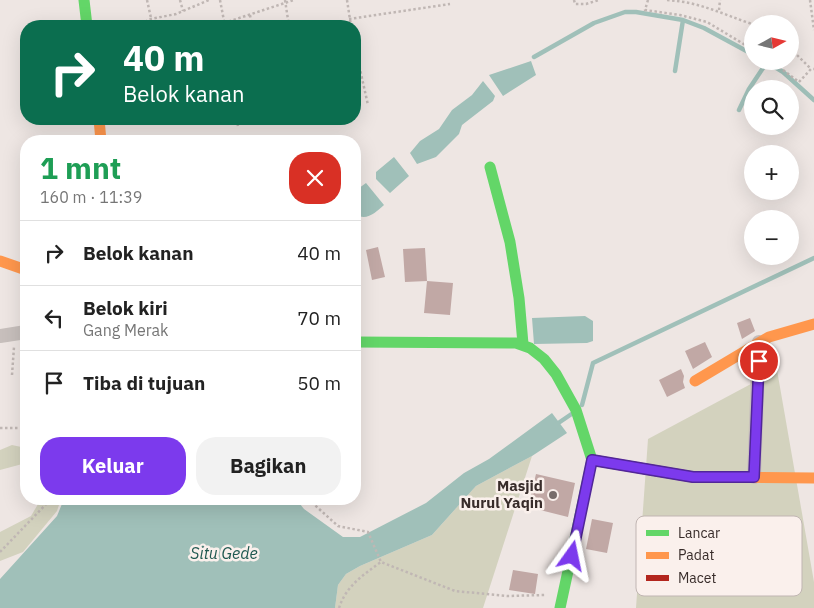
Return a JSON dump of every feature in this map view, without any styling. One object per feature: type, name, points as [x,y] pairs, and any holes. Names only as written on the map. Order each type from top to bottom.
[{"type":"street","points":[[84,0],[87,20]]},
{"type":"street","points":[[490,168],[510,242],[519,298],[523,344]]},
{"type":"street","points":[[0,260],[20,268]]},
{"type":"street","points":[[695,381],[760,342],[782,332],[814,324]]},
{"type":"street","points":[[0,336],[20,333]]},
{"type":"street","points":[[361,342],[523,344],[545,362],[568,392],[584,426],[590,443],[592,460],[560,608]]},
{"type":"street","points":[[754,477],[760,342]]},
{"type":"street","points":[[592,460],[693,477],[814,478]]},
{"type":"path","points":[[147,0],[152,19],[184,11],[209,0]]},
{"type":"path","points":[[180,0],[184,11]]},
{"type":"path","points":[[220,0],[223,20]]},
{"type":"path","points":[[237,20],[294,0]]},
{"type":"path","points":[[347,0],[349,19],[450,4]]},
{"type":"path","points":[[574,0],[574,4],[586,4],[599,0]]},
{"type":"path","points":[[648,0],[645,10],[680,15],[707,22],[744,44]]},
{"type":"path","points":[[667,0],[683,0],[719,10],[744,21]]},
{"type":"path","points":[[719,10],[720,0]]},
{"type":"path","points":[[810,0],[814,30]]},
{"type":"path","points":[[285,2],[286,20]]},
{"type":"path","points":[[250,15],[251,20]]},
{"type":"path","points":[[783,70],[799,82],[813,69],[799,56]]},
{"type":"path","points":[[361,79],[368,105]]},
{"type":"path","points":[[0,428],[20,428]]},
{"type":"path","points":[[0,552],[45,505]]},
{"type":"path","points":[[315,505],[338,526],[368,532],[381,562],[455,591],[507,596],[563,595]]},
{"type":"path","points":[[339,608],[342,597],[358,578],[381,562]]},
{"type":"green space","points":[[777,370],[814,582],[814,608],[636,608],[637,596],[802,596],[802,516],[643,516],[648,439]]},
{"type":"green space","points":[[12,445],[20,447],[20,465],[0,470],[0,450]]},
{"type":"green space","points":[[532,456],[483,608],[335,608],[338,585],[346,574],[360,566],[432,535],[476,486]]},
{"type":"green space","points":[[37,505],[59,505],[57,511],[23,552],[0,561],[0,532],[31,516]]},
{"type":"water","points":[[531,61],[536,75],[503,96],[489,75]]},
{"type":"water","points":[[483,81],[495,96],[493,101],[462,125],[459,134],[436,157],[417,164],[410,153],[420,141],[439,129],[452,110],[472,95]]},
{"type":"water","points":[[394,157],[409,176],[390,193],[376,179],[376,172]]},
{"type":"water","points":[[366,183],[384,205],[378,211],[366,217],[361,216],[361,187]]},
{"type":"water","points":[[585,316],[593,321],[593,341],[587,343],[534,344],[532,318]]},
{"type":"water","name":"Situ Gede","points":[[552,413],[567,433],[532,456],[476,486],[432,535],[360,566],[346,574],[338,585],[335,608],[0,608],[0,579],[57,516],[62,505],[301,505],[343,537],[360,537],[426,503],[464,473],[489,459]]},
{"type":"building","points":[[378,247],[385,277],[372,280],[366,250]]},
{"type":"building","points":[[425,248],[427,281],[405,282],[403,249]]},
{"type":"building","points":[[427,281],[453,283],[450,315],[424,313]]},
{"type":"building","points":[[750,318],[755,331],[742,339],[737,323]]},
{"type":"building","points":[[705,342],[712,357],[693,369],[685,351]]},
{"type":"building","points":[[681,369],[685,388],[667,397],[659,380]]},
{"type":"building","name":"Masjid Nurul Yaqin","points":[[536,474],[575,483],[568,517],[528,507]]},
{"type":"building","points":[[592,519],[613,523],[607,553],[586,549]]},
{"type":"building","points":[[513,570],[538,574],[535,594],[509,590]]},
{"type":"waterway","points":[[534,57],[594,23],[625,12],[636,12],[683,20],[704,28],[744,50]]},
{"type":"waterway","points":[[675,71],[683,20]]},
{"type":"waterway","points":[[739,110],[749,89],[762,70]]},
{"type":"waterway","points":[[780,70],[814,100]]},
{"type":"waterway","points":[[582,405],[593,363],[814,258]]},
{"type":"waterway","points":[[554,426],[573,413]]},
{"type":"traffic: fast","points":[[84,0],[86,20]]},
{"type":"traffic: fast","points":[[490,167],[510,242],[519,298],[523,344]]},
{"type":"traffic: fast","points":[[361,342],[516,343],[530,348],[544,359],[556,374],[576,410],[592,460],[560,608]]},
{"type":"traffic: slow","points":[[100,125],[100,135]]},
{"type":"traffic: slow","points":[[0,261],[20,268]]},
{"type":"traffic: slow","points":[[695,381],[769,337],[814,324]]},
{"type":"traffic: slow","points":[[728,477],[814,478]]},
{"type":"traffic: jam","points":[[592,460],[693,477],[728,477]]},
{"type":"place","name":"Masjid Nurul Yaqin","points":[[553,495]]},
{"type":"route","points":[[572,556],[592,460],[693,477],[754,477],[759,361]]}]
